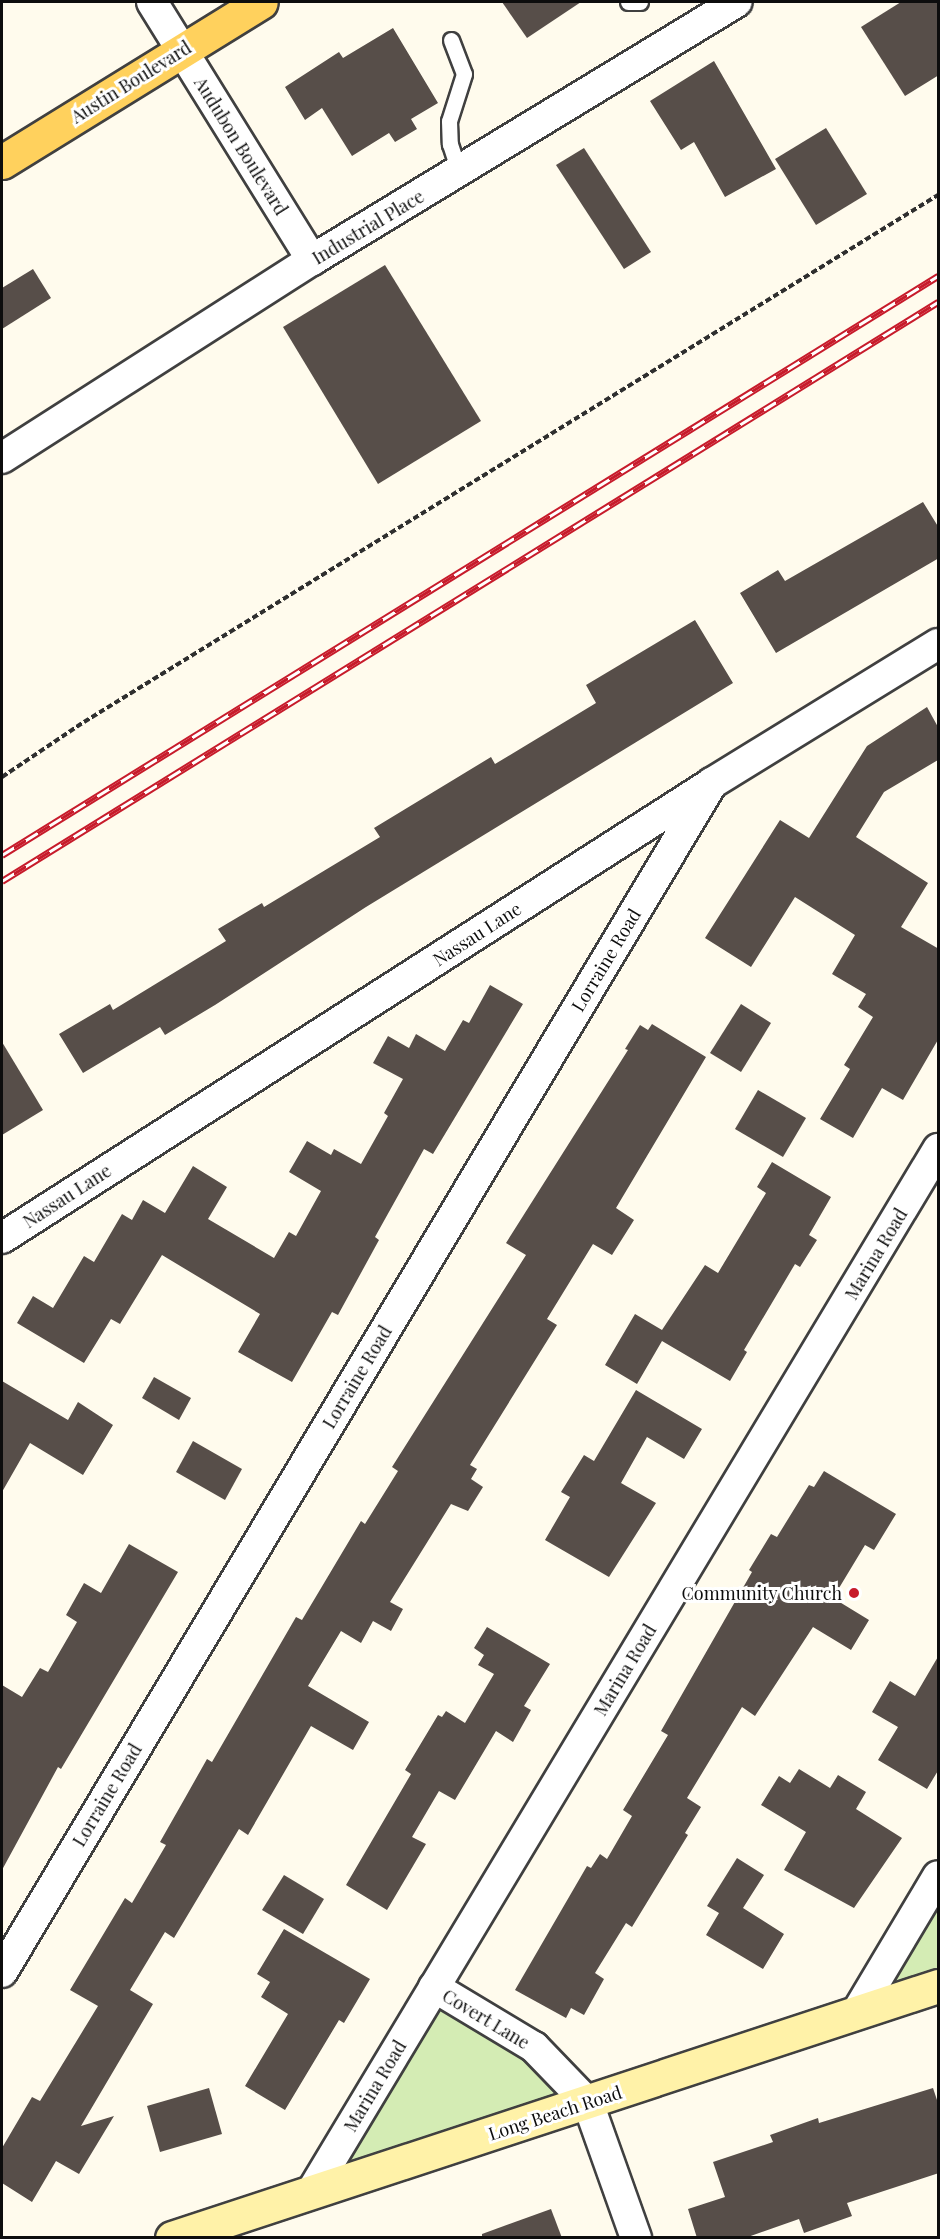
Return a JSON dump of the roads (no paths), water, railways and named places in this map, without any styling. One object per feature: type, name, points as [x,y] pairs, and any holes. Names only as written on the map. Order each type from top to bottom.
[{"type":"main road","name":"Austin Boulevard","points":[[2,162],[261,2]]},
{"type":"main road","name":"Long Beach Road","points":[[172,2238],[939,1986]]},
{"type":"street","name":"Audubon Boulevard","points":[[152,2],[312,260]]},
{"type":"street","name":"Industrial Place","points":[[2,458],[312,260],[737,2]]},
{"type":"street","name":"Nassau Lane","points":[[9,1233],[712,783],[939,644]]},
{"type":"street","name":"Lorraine Road","points":[[2,1972],[712,783]]},
{"type":"street","name":"Marina Road","points":[[312,2191],[939,1149]]},
{"type":"street","points":[[2,1254],[9,1233]]},
{"type":"street","points":[[857,2012],[939,1876]]},
{"type":"street","name":"Covert Lane","points":[[434,1987],[534,2047],[588,2103]]},
{"type":"street","points":[[588,2103],[636,2238]]},
{"type":"lane","points":[[628,2],[640,2]]},
{"type":"lane","points":[[451,40],[464,74],[449,121],[450,144],[459,171]]},
{"type":"railway","points":[[2,855],[938,276]]},
{"type":"railway","points":[[2,881],[938,302]]},
{"type":"place","name":"Community Church","points":[[854,1593]]}]
